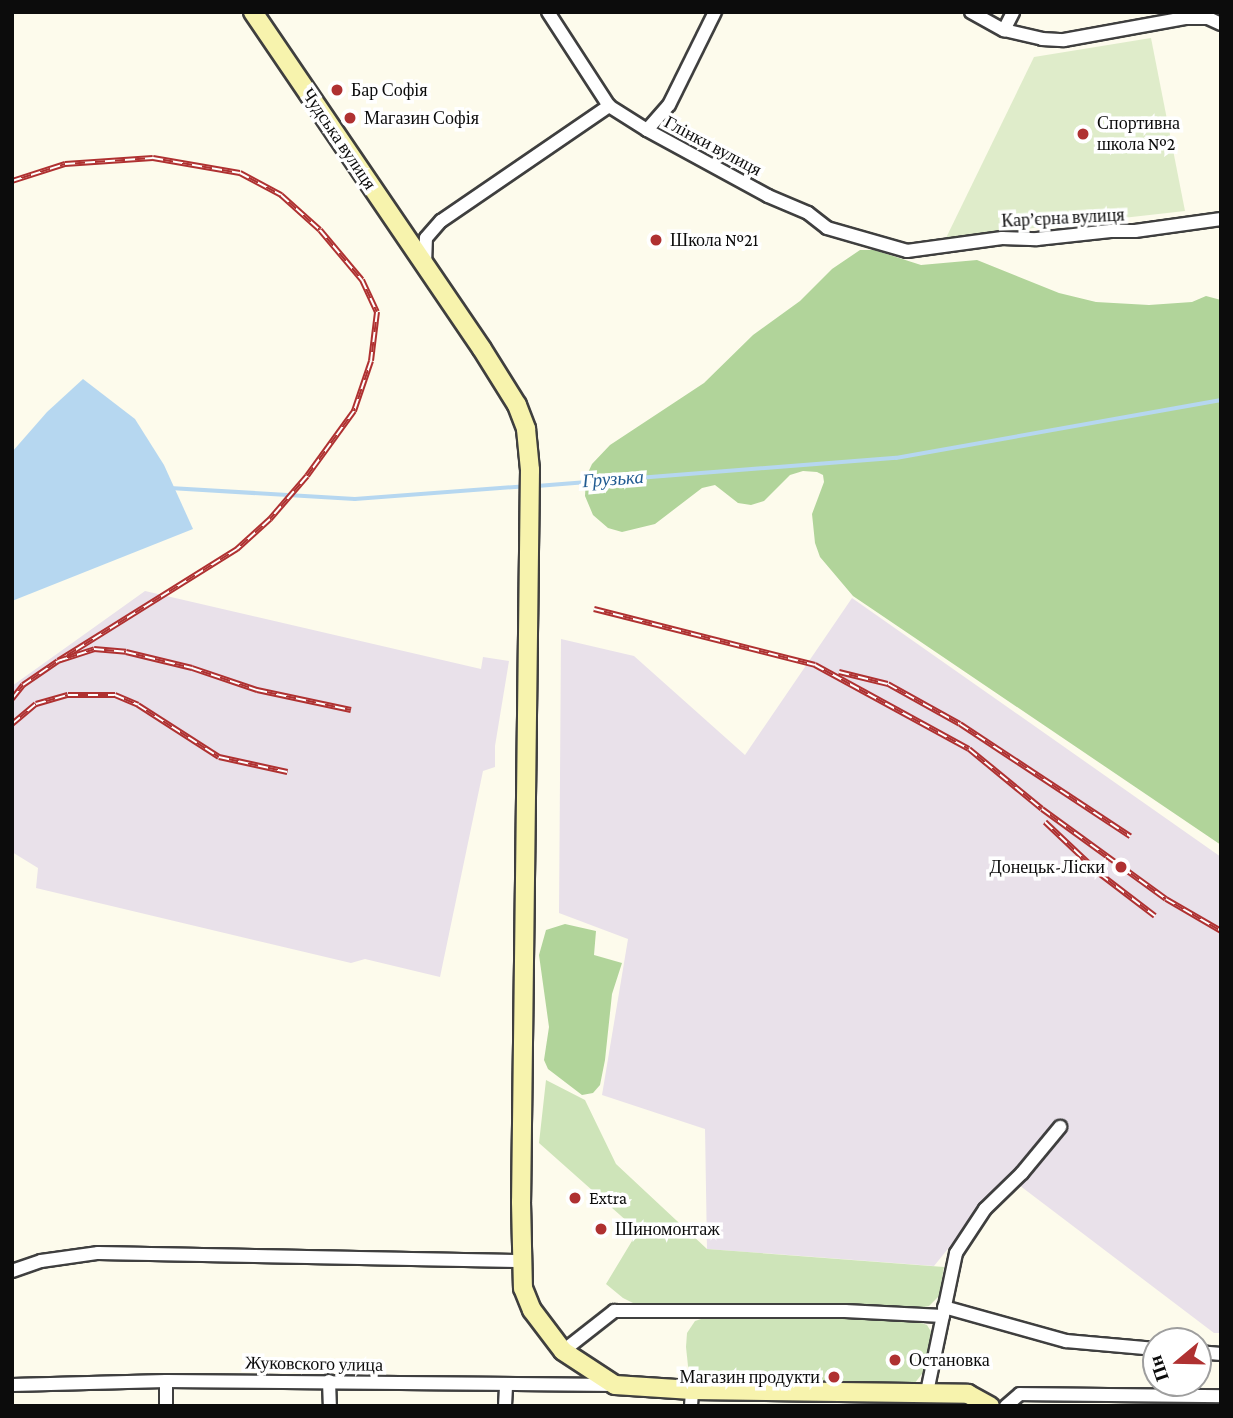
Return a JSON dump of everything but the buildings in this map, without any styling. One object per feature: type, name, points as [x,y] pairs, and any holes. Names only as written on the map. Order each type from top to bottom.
[{"type":"street","name":"Чудська вулиця","points":[[253,12],[517,405],[526,429],[530,470],[523,1288],[532,1310],[563,1351],[615,1385]]},
{"type":"street","name":"Глінки вулиця","points":[[548,12],[609,106],[647,130],[768,196],[808,213],[827,228],[907,251]]},
{"type":"street","points":[[647,130],[669,105],[715,12]]},
{"type":"street","points":[[971,12],[1004,30],[1042,39],[1064,40],[1185,18],[1208,18],[1221,24]]},
{"type":"street","points":[[1004,30],[1013,12]]},
{"type":"street","points":[[425,265],[426,238],[441,221],[609,106]]},
{"type":"street","name":"Кар’єрна вулиця","points":[[907,251],[1002,239],[1037,239],[1135,231],[1221,219]]},
{"type":"street","points":[[927,1392],[956,1254],[985,1209],[1022,1174],[1060,1127]]},
{"type":"street","points":[[12,1271],[41,1261],[98,1253],[522,1261]]},
{"type":"street","points":[[563,1351],[614,1311],[943,1312],[1066,1340],[1142,1348]]},
{"type":"street","points":[[166,1381],[166,1406]]},
{"type":"street","points":[[329,1381],[330,1406]]},
{"type":"street","name":"Жуковского улица","points":[[12,1385],[329,1381],[506,1386],[615,1385]]},
{"type":"street","points":[[615,1385],[691,1398],[927,1392],[968,1394],[990,1406]]},
{"type":"street","points":[[505,1406],[506,1386]]},
{"type":"street","points":[[1006,1406],[1020,1394],[1221,1396]]},
{"type":"shaded area","points":[[145,591],[481,669],[483,657],[509,661],[495,746],[495,767],[483,771],[440,977],[365,959],[351,963],[36,888],[38,868],[12,852],[12,686]]},
{"type":"shaded area","points":[[852,598],[1221,857],[1221,1333],[1214,1333],[1212,1327],[1206,1327],[1007,1176],[934,1266],[707,1249],[705,1129],[602,1095],[628,939],[559,913],[561,639],[634,656],[745,755]]},
{"type":"green space","name":"Спортивна школа №2","points":[[1151,38],[1185,211],[946,238],[1034,57]]},
{"type":"green space","points":[[860,250],[874,250],[921,265],[977,260],[1059,293],[1096,302],[1149,305],[1192,302],[1206,296],[1221,300],[1221,845],[853,596],[820,557],[815,543],[812,514],[824,482],[823,475],[803,471],[790,475],[764,501],[751,505],[738,503],[715,485],[702,488],[655,524],[622,532],[608,528],[593,515],[585,496],[586,477],[592,464],[610,445],[704,383],[753,335],[800,301],[832,269]]},
{"type":"green space","points":[[565,924],[596,931],[594,955],[622,963],[612,994],[600,1085],[593,1093],[582,1095],[548,1069],[544,1060],[549,1027],[539,955],[546,930]]},
{"type":"green space","points":[[546,1080],[585,1100],[616,1164],[707,1249],[944,1267],[939,1296],[929,1306],[916,1309],[635,1304],[623,1298],[606,1284],[638,1231],[539,1143]]},
{"type":"green space","points":[[704,1318],[910,1319],[927,1325],[933,1335],[925,1370],[914,1384],[706,1382],[695,1376],[688,1366],[686,1347],[687,1333],[695,1321]]},
{"type":"water","points":[[83,379],[135,419],[164,465],[193,529],[12,601],[12,452],[47,412]]},
{"type":"waterway","name":"Грузька","points":[[537,486],[896,458],[1221,400]]},
{"type":"waterway","name":"Грузька","points":[[170,488],[355,499],[526,486]]},
{"type":"railway","points":[[12,181],[65,164],[153,158],[240,173],[281,195],[320,230],[362,280],[377,312],[371,361],[354,411],[307,476],[270,519],[237,549],[58,661]]},
{"type":"railway","points":[[594,609],[815,665],[969,749],[1042,809],[1166,899],[1221,931]]},
{"type":"railway","points":[[12,699],[23,685],[58,661],[94,649],[126,652],[192,668],[257,690],[351,710]]},
{"type":"railway","points":[[839,672],[888,684],[960,724],[1130,836]]},
{"type":"railway","points":[[12,724],[36,704],[68,695],[115,695],[138,705],[219,757],[287,772]]},
{"type":"railway","points":[[1045,822],[1100,874],[1155,916]]},
{"type":"place","name":"Бар Софія","points":[[337,90]]},
{"type":"place","name":"Магазин Софія","points":[[350,118]]},
{"type":"place","name":"Спортивна школа №2","points":[[1083,134]]},
{"type":"place","name":"Школа №21","points":[[656,240]]},
{"type":"place","name":"Донецьк-Ліски","points":[[1121,867]]},
{"type":"place","name":"Extra","points":[[575,1198]]},
{"type":"place","name":"Шиномонтаж","points":[[601,1229]]},
{"type":"place","name":"Остановка","points":[[895,1360]]},
{"type":"place","name":"Магазин продукти","points":[[834,1377]]}]
